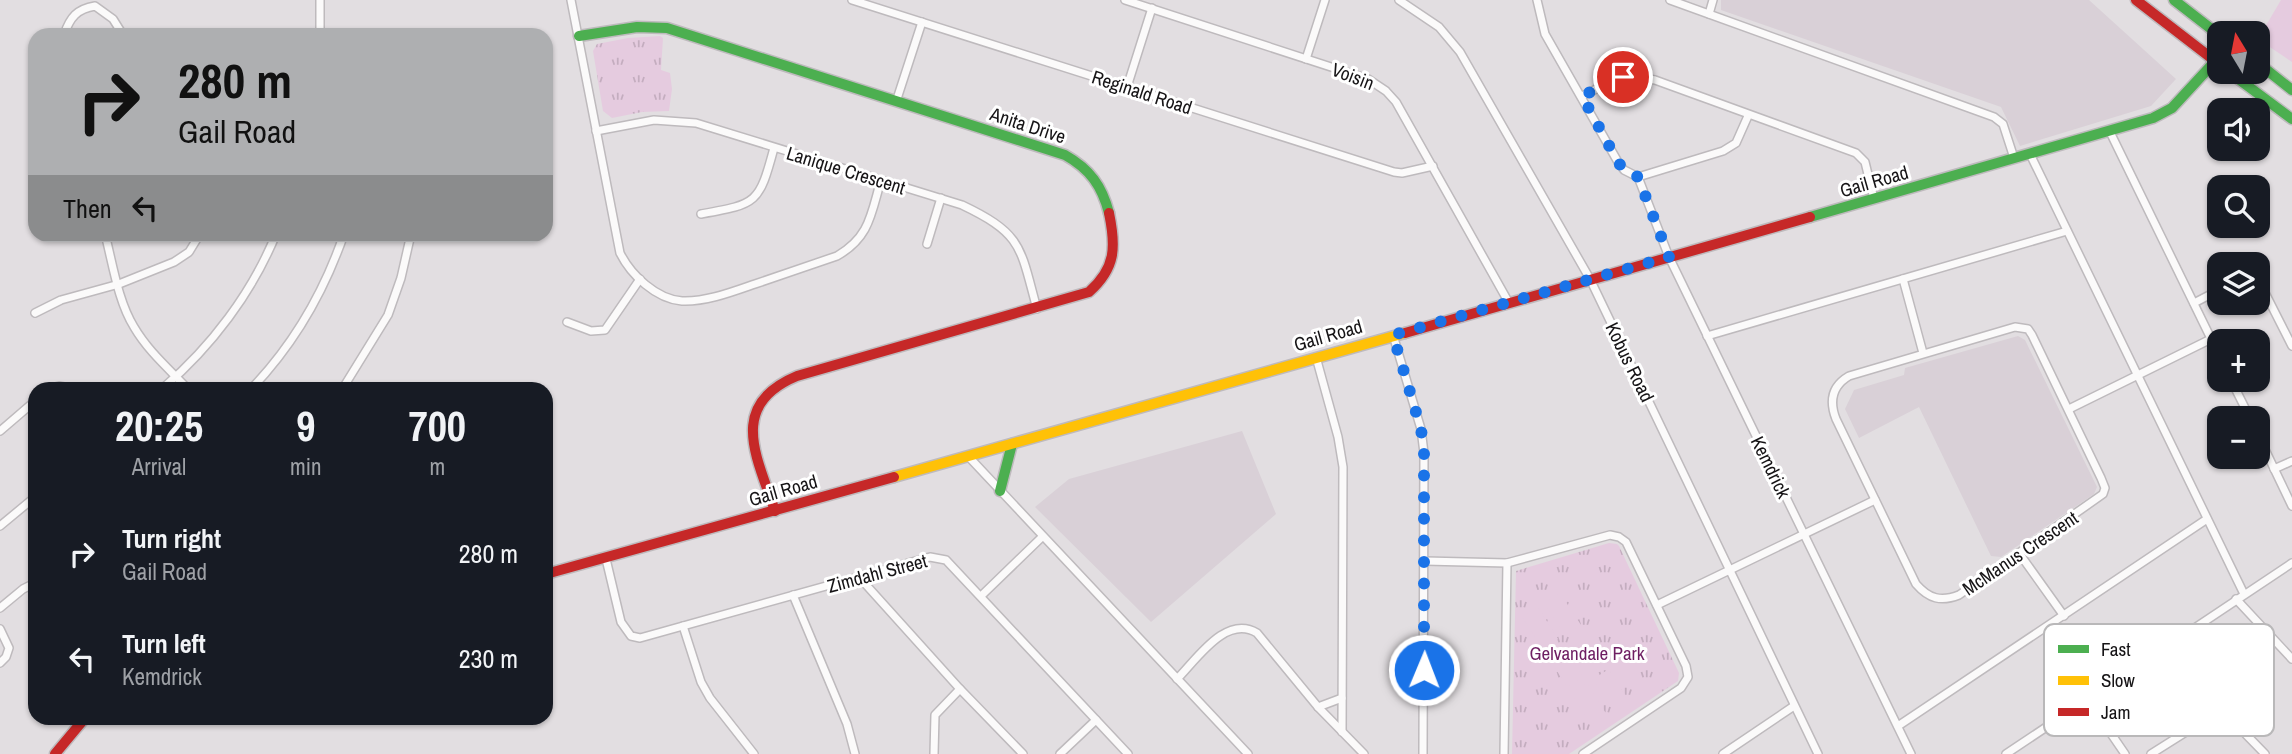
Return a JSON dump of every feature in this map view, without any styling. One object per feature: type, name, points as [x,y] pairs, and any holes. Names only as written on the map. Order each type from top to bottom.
[{"type":"street","points":[[320,0],[320,28]]},
{"type":"street","points":[[571,0],[620,253],[639,279],[657,292],[678,301],[698,300],[837,256],[861,238],[881,180]]},
{"type":"street","name":"Reginald Road","points":[[852,0],[1394,173],[1433,166]]},
{"type":"street","name":"Voisin","points":[[1125,0],[1368,79],[1387,91],[1433,166],[1509,303]]},
{"type":"street","points":[[1306,59],[1325,0]]},
{"type":"street","name":"Kobus Road","points":[[1399,0],[1439,27],[1461,51],[1590,279],[1818,754]]},
{"type":"street","points":[[1537,0],[1545,34],[1624,170],[1638,177],[1723,151],[1736,143],[1748,116]]},
{"type":"street","points":[[1670,0],[1994,117],[2006,130],[2014,158]]},
{"type":"street","points":[[1709,14],[1713,0]]},
{"type":"street","points":[[2136,0],[2207,53]]},
{"type":"street","points":[[2174,0],[2207,26]]},
{"type":"street","points":[[67,28],[77,12],[96,3],[119,28]]},
{"type":"street","points":[[1127,87],[1152,8]]},
{"type":"street","points":[[896,102],[922,22]]},
{"type":"street","name":"Anita Drive","points":[[579,36],[637,27],[667,28],[1065,155],[1080,163],[1098,182],[1104,194],[1110,216],[1113,255],[1105,276],[1089,292],[797,376],[770,389],[755,408],[750,431],[775,511]]},
{"type":"street","name":"Gail Road","points":[[553,572],[2110,132],[2153,118],[2172,108],[2207,72]]},
{"type":"street","points":[[2270,73],[2292,90]]},
{"type":"street","points":[[1582,96],[1614,80],[1632,76],[1643,77],[1856,153],[1867,167],[1874,199]]},
{"type":"street","points":[[2245,84],[2292,119]]},
{"type":"street","name":"Lanique Crescent","points":[[596,131],[654,120],[677,120],[706,126],[962,205],[992,219],[1005,229],[1019,249],[1037,309]]},
{"type":"street","points":[[2110,132],[2207,331]]},
{"type":"street","points":[[701,214],[731,209],[755,198],[766,179],[774,148]]},
{"type":"street","points":[[2030,154],[2244,594]]},
{"type":"street","name":"Kemdrick","points":[[1638,177],[1669,257],[1910,754]]},
{"type":"street","points":[[926,244],[942,198]]},
{"type":"street","points":[[1707,336],[2067,231]]},
{"type":"street","points":[[108,242],[132,325],[153,353],[181,382]]},
{"type":"street","points":[[35,313],[61,300],[155,271],[182,258],[195,242]]},
{"type":"street","points":[[170,382],[223,327],[266,259],[272,242]]},
{"type":"street","points":[[257,382],[292,340],[309,312],[341,242]]},
{"type":"street","points":[[347,382],[388,314],[401,278],[409,242]]},
{"type":"street","points":[[567,322],[592,331],[604,330],[639,279]]},
{"type":"street","points":[[1903,279],[1923,353]]},
{"type":"street","points":[[2194,303],[2207,296]]},
{"type":"street","points":[[2270,303],[2292,346]]},
{"type":"street","name":"McManus Crescent","points":[[2024,328],[2032,335],[2105,488],[2104,494],[1959,595],[1942,600],[1933,598],[1916,584],[1832,410],[1832,396],[1838,383],[1849,376],[1923,353],[2010,329],[2024,328]]},
{"type":"street","points":[[1393,335],[1423,440],[1423,754]]},
{"type":"street","points":[[2068,409],[2207,341]]},
{"type":"street","points":[[1316,357],[1338,437],[1343,467],[1342,732]]},
{"type":"street","points":[[0,431],[28,407]]},
{"type":"street","points":[[1000,491],[1012,444]]},
{"type":"street","points":[[968,456],[1248,754]]},
{"type":"street","points":[[2270,461],[2292,506]]},
{"type":"street","points":[[2274,470],[2292,461]]},
{"type":"street","points":[[1657,605],[1875,500]]},
{"type":"street","points":[[0,526],[28,503]]},
{"type":"street","points":[[2051,624],[2207,520]]},
{"type":"street","points":[[1425,561],[1507,563],[1614,535],[1626,542],[1688,672],[1686,682],[1583,754]]},
{"type":"street","points":[[981,596],[1042,537]]},
{"type":"street","points":[[2019,553],[2064,615]]},
{"type":"street","name":"Zimdahl Street","points":[[606,559],[621,622],[631,636],[640,638],[930,557],[946,560],[1128,754]]},
{"type":"street","points":[[1504,754],[1507,563]]},
{"type":"street","points":[[2199,624],[2292,563]]},
{"type":"street","points":[[859,577],[1023,754]]},
{"type":"street","points":[[0,608],[28,586]]},
{"type":"street","points":[[793,595],[847,724],[855,754]]},
{"type":"street","points":[[2236,599],[2259,624]]},
{"type":"street","points":[[683,626],[701,682],[710,698],[754,754]]},
{"type":"street","points":[[1177,679],[1219,637],[1230,630],[1245,627],[1257,633],[1318,707],[1363,754]]},
{"type":"street","points":[[1898,726],[2044,628]]},
{"type":"street","points":[[0,629],[9,648],[0,663]]},
{"type":"street","points":[[2274,640],[2292,659]]},
{"type":"street","points":[[934,754],[934,715],[960,689]]},
{"type":"street","points":[[1318,707],[1342,698]]},
{"type":"street","points":[[1725,753],[1794,706]]},
{"type":"street","points":[[1060,754],[1096,720]]},
{"type":"street","points":[[55,754],[79,725]]},
{"type":"street","points":[[2006,754],[2044,729]]},
{"type":"street","points":[[2113,736],[2125,754]]},
{"type":"street","points":[[2151,754],[2180,736]]},
{"type":"street","points":[[2247,736],[2265,754]]},
{"type":"shaded area","points":[[1721,0],[2089,0],[2176,79],[2151,106],[2020,146],[2001,107],[1721,10]]},
{"type":"shaded area","points":[[2018,336],[2025,340],[2097,487],[2094,494],[2001,557],[1991,556],[1919,407],[1859,438],[1845,409],[1854,390],[1904,375],[1905,368]]},
{"type":"shaded area","points":[[1242,431],[1276,514],[1151,622],[1035,507],[1069,479]]},
{"type":"green space","points":[[2281,0],[2292,0],[2292,62],[2270,47],[2269,21]]},
{"type":"green space","points":[[660,36],[663,38],[661,70],[670,73],[672,89],[669,111],[642,112],[612,118],[603,111],[593,51],[597,44]]},
{"type":"green space","name":"Gelvandale Park","points":[[1609,543],[1619,546],[1679,673],[1678,681],[1569,754],[1512,754],[1516,571]]},
{"type":"green space","points":[[1560,593],[1581,625],[1565,635],[1544,603]]},
{"type":"green space","points":[[1538,607],[1558,639],[1543,649],[1522,617]]},
{"type":"green space","points":[[1562,645],[1583,677],[1567,687],[1547,655]]},
{"type":"green space","points":[[1609,669],[1629,701],[1614,711],[1593,679]]},
{"type":"green space","points":[[1587,683],[1607,715],[1591,725],[1571,693]]},
{"type":"traffic: fast","points":[[2174,0],[2207,26]]},
{"type":"traffic: fast","points":[[579,36],[637,27],[667,28],[1065,155],[1094,179],[1109,213]]},
{"type":"traffic: fast","points":[[1810,217],[2153,118],[2172,108],[2207,70]]},
{"type":"traffic: fast","points":[[2270,73],[2292,90]]},
{"type":"traffic: fast","points":[[2245,84],[2292,119]]},
{"type":"traffic: fast","points":[[1000,491],[1012,444]]},
{"type":"traffic: slow","points":[[894,477],[1405,333]]},
{"type":"traffic: jam","points":[[2136,0],[2207,55]]},
{"type":"traffic: jam","points":[[775,511],[761,471],[753,434],[755,417],[762,402],[775,388],[797,376],[1089,292],[1104,274],[1112,256],[1113,236],[1109,213]]},
{"type":"traffic: jam","points":[[1405,333],[1810,217]]},
{"type":"traffic: jam","points":[[553,572],[894,477]]},
{"type":"traffic: jam","points":[[55,754],[79,725]]},
{"type":"route","points":[[1424,670],[1424,453],[1421,429],[1393,335],[1669,257],[1638,177],[1624,170],[1618,162],[1582,96],[1623,77]]}]
